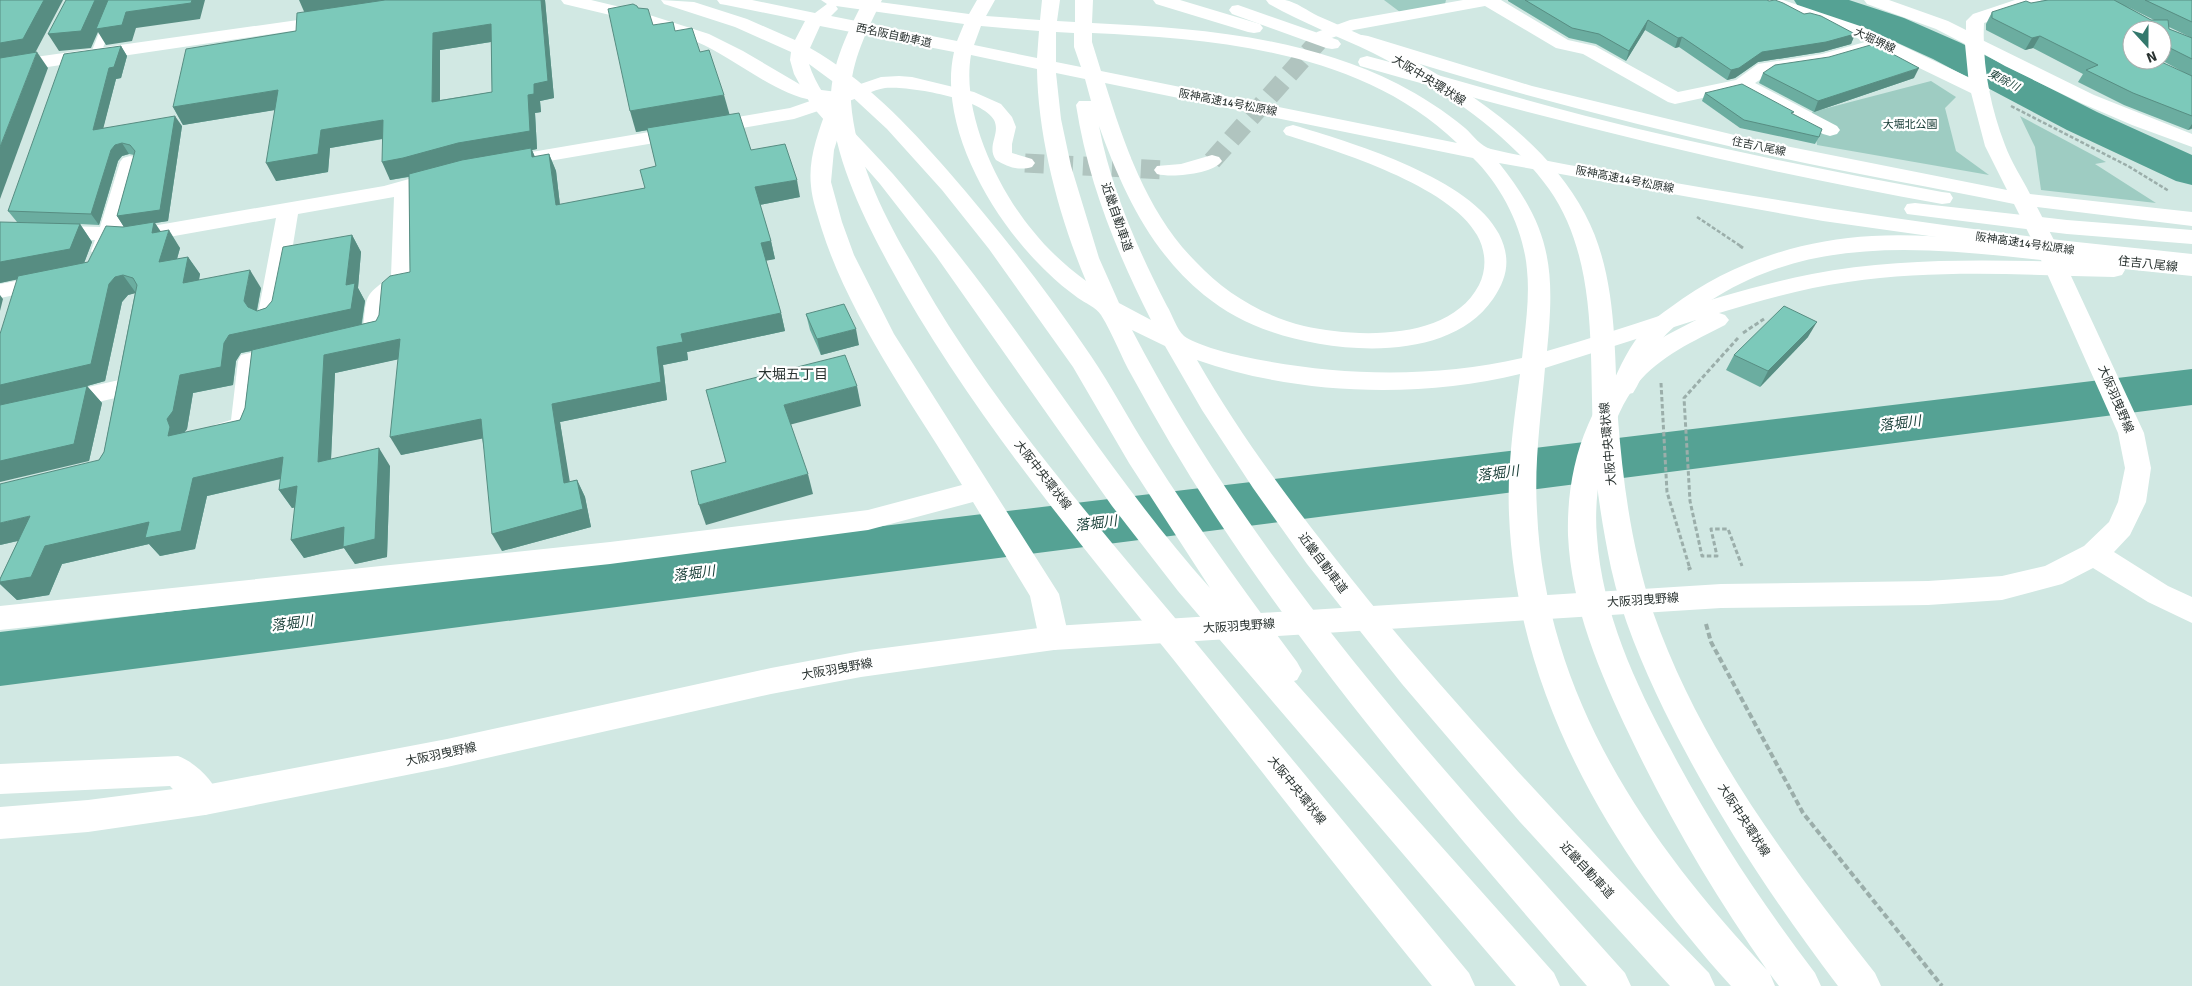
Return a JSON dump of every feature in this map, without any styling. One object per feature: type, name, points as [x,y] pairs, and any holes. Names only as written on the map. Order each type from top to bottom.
[{"type":"main road","points":[[570,0],[631,15],[703,38],[737,55],[801,93],[840,97]]},
{"type":"main road","points":[[670,0],[726,18],[788,42],[856,89],[910,139],[951,187],[1034,294],[1082,363],[1147,471],[1212,567],[1378,801]]},
{"type":"main road","name":"西名阪自動車道","points":[[726,0],[885,33],[1068,56]]},
{"type":"main road","name":"西名阪自動車道","points":[[812,0],[1068,56]]},
{"type":"main road","points":[[830,0],[993,22],[1169,32],[1252,42],[1325,60],[1388,87],[1417,102],[1446,122],[1473,146],[1498,174],[1517,202],[1530,230],[1538,260],[1539,291],[1524,456],[1525,539],[1537,619],[1548,661],[1560,693],[1589,757],[1616,806],[1684,904],[1756,986]]},
{"type":"main road","points":[[842,0],[823,13],[813,23],[801,45],[800,60],[803,74],[818,101],[887,180],[944,251],[1152,538],[1188,583],[1541,986]]},
{"type":"main road","name":"大阪中央環状線","points":[[873,0],[862,20],[850,54],[840,97],[844,124],[859,176],[877,220],[901,267],[929,315],[972,380],[1046,480],[1456,986]]},
{"type":"main road","points":[[986,0],[966,42],[960,73],[960,89],[968,127],[988,176],[1016,225],[1056,270],[1083,291],[1125,318],[1204,354],[1250,366],[1292,374],[1382,382],[1466,376],[1509,369],[1561,355],[1744,298],[1816,280],[1883,270],[1924,267],[2192,271]]},
{"type":"main road","points":[[885,33],[930,47],[1165,97],[1303,134],[1372,157],[1413,175],[1444,193],[1479,223],[1490,238],[1496,256],[1496,273],[1490,288],[1477,305],[1458,319],[1436,329],[1410,337],[1380,341],[1325,338],[1280,327],[1236,308],[1206,285],[1177,256],[1158,231],[1143,206],[1114,144],[1068,56],[1046,37],[1051,0]]},
{"type":"main road","points":[[1084,0],[1068,56],[1047,99],[1054,139],[1082,242],[1129,348],[1189,455],[1264,567],[1334,658],[1505,864],[1612,986]]},
{"type":"main road","points":[[1162,0],[1458,88],[1706,152],[1830,178],[1988,206],[2192,236]]},
{"type":"main road","points":[[1216,0],[1305,35],[1561,115]]},
{"type":"main road","name":"大阪中央環状線","points":[[1275,0],[1329,33],[1380,50],[1456,95],[1505,131],[1532,156],[1559,187],[1586,238],[1593,266],[1597,293],[1607,449],[1620,534],[1636,606],[1658,663],[1684,720],[1718,781],[1761,848],[1862,986]]},
{"type":"main road","points":[[1329,33],[1350,26],[1489,0],[1562,44],[1589,50],[1676,98],[1742,84],[1765,68],[1824,59],[1881,43]]},
{"type":"main road","name":"大堀堺線","points":[[1766,0],[1848,28],[1979,88]]},
{"type":"main road","points":[[1873,0],[1942,25],[1975,44],[2072,93],[2156,129],[2192,141]]},
{"type":"main road","points":[[2022,198],[1995,146],[1979,88],[1975,21],[2032,0]]},
{"type":"main road","points":[[1380,6],[1394,18]]},
{"type":"main road","points":[[0,68],[43,60],[345,18]]},
{"type":"main road","name":"住吉八尾線","points":[[1329,33],[1442,66],[1628,116],[1838,163],[2022,198],[2192,219]]},
{"type":"main road","name":"阪神高速14号松原線","points":[[1068,56],[1585,154],[1819,195],[2058,226],[2192,236]]},
{"type":"main road","name":"阪神高速14号松原線","points":[[1068,56],[1488,153],[1731,199],[2004,241],[2192,261]]},
{"type":"main road","name":"近畿自動車道","points":[[1068,56],[1086,108],[1096,155],[1115,219],[1128,252],[1187,367],[1234,441],[1339,584],[1451,720],[1696,986]]},
{"type":"main road","points":[[495,164],[794,113],[881,83],[899,82],[912,83],[991,104],[1003,117],[1006,127],[1000,149],[1003,156],[1012,161],[1025,163]]},
{"type":"main road","points":[[1742,84],[1830,130]]},
{"type":"main road","points":[[840,97],[825,146],[820,183],[829,219],[844,259],[862,298],[985,501],[1044,594],[1054,638]]},
{"type":"main road","points":[[1164,170],[1182,170],[1212,161]]},
{"type":"main road","points":[[13,313],[11,289],[84,274],[110,234],[130,162]]},
{"type":"main road","points":[[3,225],[44,231],[135,236],[387,192],[466,169]]},
{"type":"main road","points":[[204,435],[243,426],[250,361],[375,333],[378,297],[402,278],[405,187]]},
{"type":"main road","name":"大阪羽曳野線","points":[[0,823],[88,816],[205,800],[447,753],[771,681],[861,664],[1054,638],[1720,596],[1928,593],[2002,588],[2052,576],[2094,554],[2120,528],[2132,502],[2138,468],[2131,433],[2050,254],[2022,198]]},
{"type":"main road","points":[[269,319],[288,209]]},
{"type":"main road","name":"住吉八尾線","points":[[1607,449],[1617,407],[1636,359],[1653,334],[1685,306],[1710,290],[1758,267],[1803,254],[1847,245],[1901,242],[1954,244],[2192,271]]},
{"type":"main road","points":[[1802,986],[1732,889],[1698,834],[1620,680],[1601,629],[1590,587],[1584,550],[1582,512],[1585,480],[1593,448],[1603,420],[1617,394],[1634,372],[1649,358],[1691,332],[1757,302],[1816,280]]},
{"type":"main road","points":[[0,416],[121,379],[114,416]]},
{"type":"main road","points":[[0,618],[610,553],[868,520],[985,501]]},
{"type":"main road","points":[[2094,554],[2158,594],[2192,611]]},
{"type":"main road","points":[[0,779],[178,771],[205,800]]},
{"type":"lane","points":[[96,53],[117,0]]},
{"type":"path","points":[[1979,88],[2128,166],[2176,196]]},
{"type":"path","points":[[1741,562],[1728,528],[1711,529],[1717,556],[1702,556],[1690,501],[1684,398],[1744,332],[1768,317]]},
{"type":"path","points":[[1661,379],[1667,492],[1692,576]]},
{"type":"path","points":[[1706,623],[1711,642],[1803,813],[1942,986]]},
{"type":"green space","points":[[1384,0],[1446,0],[1445,4],[1400,12]]},
{"type":"green space","name":"大堀北公園","points":[[1931,81],[1956,97],[1945,108],[1956,151],[1989,175],[1817,145],[1812,112]]},
{"type":"green space","points":[[2020,116],[2106,162],[2095,164],[2156,203],[2041,190],[2035,147]]},
{"type":"building","points":[[0,0],[44,0],[23,39],[0,43]]},
{"type":"building","points":[[66,0],[95,0],[81,31],[48,34]]},
{"type":"building","points":[[108,0],[192,0],[191,3],[126,12],[122,25],[96,29]]},
{"type":"building","points":[[385,0],[541,0],[548,81],[534,84],[534,94],[528,95],[530,131],[458,143],[382,162],[383,120],[321,130],[318,154],[266,163],[278,90],[173,107],[186,49],[296,31],[297,13]],"holes":[[[491,24],[492,92],[432,102],[433,33]]]},
{"type":"building","points":[[1525,0],[1775,0],[1804,14],[1810,13],[1821,16],[1855,34],[1826,42],[1762,52],[1739,68],[1731,70],[1682,37],[1678,38],[1648,20],[1629,51],[1599,34],[1572,28]]},
{"type":"building","points":[[2048,0],[2114,0],[2151,20],[2122,20],[2122,70],[2172,70],[2172,67],[2192,76],[2192,116],[2133,93],[2086,70],[2098,65],[2040,36],[2032,38],[1992,18],[1992,12],[2026,1],[2031,3]]},
{"type":"building","points":[[2145,0],[2192,0],[2192,22]]},
{"type":"building","points":[[633,4],[638,8],[648,9],[653,25],[673,22],[675,31],[692,28],[700,52],[709,50],[724,95],[630,111],[608,9]]},
{"type":"building","points":[[2172,30],[2192,38],[2192,59],[2172,49]]},
{"type":"building","points":[[1874,44],[1919,68],[1818,101],[1763,73],[1775,65],[1829,57]]},
{"type":"building","points":[[121,46],[114,67],[109,68],[93,130],[175,116],[160,210],[117,216],[135,151],[130,145],[122,143],[115,145],[111,150],[91,214],[8,211],[64,54]]},
{"type":"building","points":[[37,52],[0,147],[0,58]]},
{"type":"building","points":[[1742,84],[1822,129],[1819,137],[1744,120],[1705,93]]},
{"type":"building","points":[[739,113],[751,150],[785,144],[797,180],[755,187],[771,241],[761,243],[781,313],[681,334],[683,342],[657,347],[661,382],[552,404],[564,483],[577,480],[583,509],[492,534],[481,419],[390,437],[400,339],[324,355],[318,462],[379,448],[375,539],[343,547],[344,527],[291,540],[297,486],[279,490],[283,457],[193,478],[181,531],[145,538],[149,522],[45,546],[31,577],[0,582],[30,516],[0,523],[0,484],[99,460],[104,452],[137,285],[133,278],[123,275],[115,277],[109,284],[91,364],[0,385],[0,334],[18,276],[88,262],[106,226],[123,227],[154,222],[152,233],[169,230],[159,262],[188,257],[183,283],[250,270],[244,301],[248,307],[257,311],[266,308],[272,301],[283,247],[352,235],[346,285],[355,283],[351,309],[229,335],[224,343],[221,367],[180,375],[173,411],[167,419],[170,427],[168,436],[240,420],[245,408],[252,350],[376,321],[379,315],[382,283],[390,276],[410,272],[409,174],[462,160],[531,148],[532,157],[549,154],[556,205],[645,188],[640,170],[656,166],[647,128]]},
{"type":"building","points":[[0,222],[80,224],[70,249],[0,262]]},
{"type":"building","points":[[844,304],[856,329],[817,339],[806,314]]},
{"type":"building","points":[[1784,306],[1817,322],[1768,371],[1734,355]]},
{"type":"building","points":[[845,355],[857,386],[784,405],[808,474],[699,505],[691,471],[726,462],[706,390]]},
{"type":"building","points":[[87,386],[74,444],[0,461],[0,405]]},
{"type":"waterway","name":"東除川","points":[[1812,0],[1891,26],[1947,51],[2082,121],[2192,172]]},
{"type":"waterway","name":"落堀川","points":[[0,659],[2192,387]]},
{"type":"tunnel","points":[[1212,161],[1323,36]]},
{"type":"tunnel","points":[[1025,163],[1164,170]]},
{"type":"district","name":"大堀五丁目","points":[[793,374]]}]
